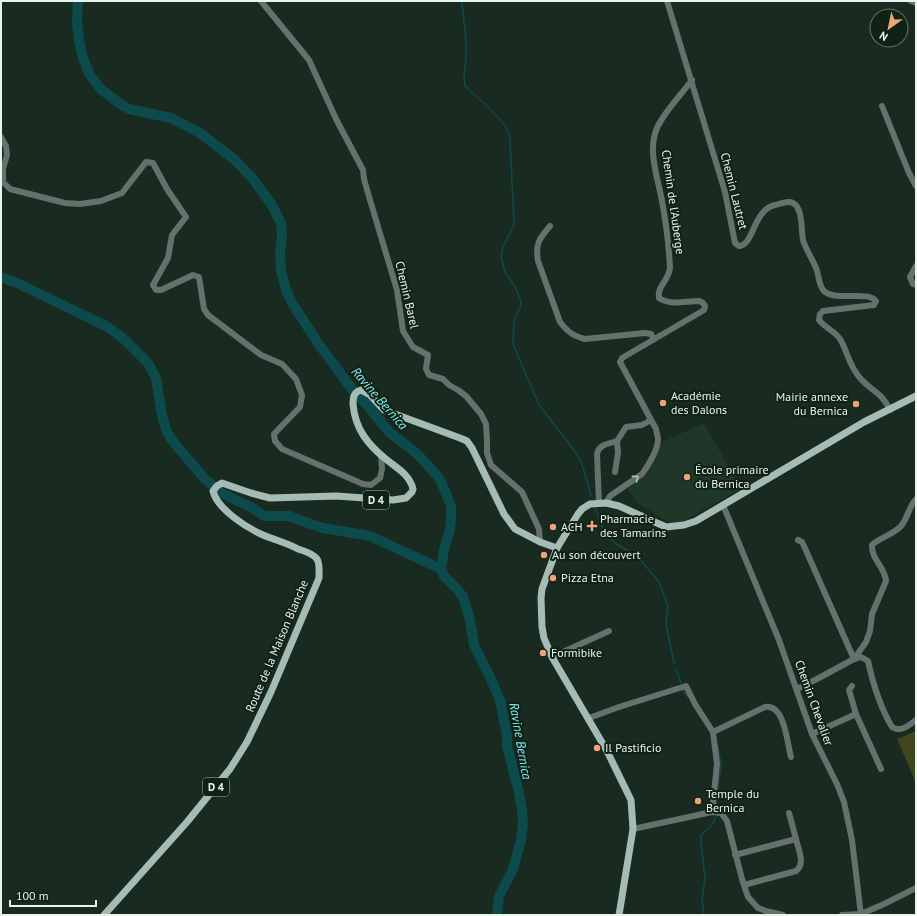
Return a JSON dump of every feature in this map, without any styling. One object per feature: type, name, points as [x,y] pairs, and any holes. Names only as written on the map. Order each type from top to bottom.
[{"type":"main road","name":"Route de la Maison Blanche","points":[[104,915],[187,822],[230,769],[247,742],[271,692],[319,578],[318,562],[313,556],[253,530],[231,514],[215,498],[213,491],[216,486],[222,483],[251,494],[270,498],[336,496],[393,500],[406,498],[413,489],[410,480],[399,468],[366,441],[362,433],[353,409],[353,398],[358,391],[365,391],[384,410],[466,441],[472,448],[504,514],[515,529],[540,542],[557,548]]},
{"type":"main road","points":[[619,915],[634,829],[631,800],[607,751],[552,657],[544,638],[542,627],[542,589],[557,548],[582,509],[590,504],[602,503],[619,506],[666,527],[684,525],[696,521],[864,422],[916,396]]},
{"type":"street","name":"Chemin Barel","points":[[261,1],[309,60],[337,121],[364,170],[370,200],[397,290],[403,331],[413,346],[428,355],[426,369],[429,375],[443,379],[449,385],[458,390],[466,396],[481,414],[486,424],[488,440],[487,453],[491,465],[522,492],[540,529],[540,542]]},
{"type":"street","name":"Chemin Lautret","points":[[667,1],[725,192],[735,243],[742,246],[747,242],[762,212],[772,206],[793,202],[798,207],[806,249],[816,268],[824,291],[846,296],[870,296],[876,301],[874,305],[824,311],[820,314],[819,320],[823,325],[836,333],[841,340],[851,366],[861,379],[881,395],[886,401],[890,410]]},
{"type":"street","points":[[911,1],[916,3]]},
{"type":"street","name":"Chemin de l'Auberge","points":[[602,503],[642,474],[649,463],[658,439],[656,429],[620,362],[622,358],[704,310],[705,306],[699,301],[664,302],[659,298],[658,292],[669,276],[670,268],[665,220],[655,166],[653,142],[657,128],[692,80]]},
{"type":"street","points":[[882,106],[909,173],[916,186]]},
{"type":"street","points":[[1,137],[6,146],[7,155],[3,169],[3,182],[10,189],[65,203],[80,204],[101,201],[122,193],[146,162],[153,163],[167,189],[186,217],[172,235],[168,258],[153,285],[156,290],[161,290],[193,275],[199,277],[204,309],[208,315],[261,355],[282,364],[296,379],[302,395],[300,407],[274,434],[274,441],[282,449],[363,484],[371,484],[380,478],[382,469],[382,455]]},
{"type":"street","points":[[550,226],[537,243],[538,261],[560,322],[566,330],[576,337],[585,339],[644,333],[651,334],[654,339]]},
{"type":"street","points":[[916,266],[910,277],[913,284],[916,285]]},
{"type":"street","points":[[615,472],[618,453],[617,441],[626,427],[642,425],[651,420]]},
{"type":"street","points":[[602,503],[598,489],[598,449],[600,446],[617,441]]},
{"type":"street","points":[[854,659],[866,642],[870,631],[872,614],[886,581],[886,576],[871,551],[872,545],[877,540],[892,533],[901,526],[907,518],[916,499]]},
{"type":"street","name":"Chemin Chevalier","points":[[723,505],[770,618],[797,689],[812,734],[837,784],[844,802],[852,840],[861,914]]},
{"type":"street","points":[[798,540],[804,546],[854,659]]},
{"type":"street","points":[[552,657],[609,631]]},
{"type":"street","points":[[797,689],[854,659],[861,657],[868,661],[881,704],[892,727],[896,730],[900,730],[916,720]]},
{"type":"street","points":[[589,718],[618,706],[686,686],[695,704],[713,732],[717,764],[712,812]]},
{"type":"street","points":[[852,686],[849,690],[856,714],[881,769]]},
{"type":"street","points":[[713,732],[770,706],[775,709],[781,717],[791,757]]},
{"type":"street","points":[[812,734],[856,714]]},
{"type":"street","points":[[634,829],[712,812],[721,813],[727,821],[735,855],[748,897],[758,908],[783,915]]},
{"type":"street","points":[[744,885],[796,871],[799,868],[801,859],[789,813]]},
{"type":"street","points":[[735,855],[796,839]]},
{"type":"street","points":[[842,915],[861,914],[916,888]]},
{"type":"shaded area","name":"École primaire du Bernica","points":[[704,423],[741,489],[684,521],[670,523],[637,503],[627,488],[652,467],[662,442]]},
{"type":"green space","points":[[916,731],[916,783],[897,739]]},
{"type":"waterway","name":"Ravine Bernica","points":[[78,1],[77,22],[79,40],[83,58],[90,75],[101,89],[129,109],[171,118],[200,133],[235,160],[253,179],[272,205],[281,223],[281,270],[286,290],[292,303],[320,346],[355,393],[368,406],[389,432],[422,459],[439,478],[443,486],[451,506],[451,520],[441,569],[444,576],[463,597],[470,620],[474,645],[500,700],[507,736],[507,746],[519,792],[522,811],[523,823],[521,840],[513,869],[499,896],[497,915]]},
{"type":"waterway","points":[[462,1],[466,42],[465,86],[504,124],[510,140],[514,221],[513,227],[503,247],[501,256],[505,272],[515,287],[521,301],[514,322],[513,344],[539,405],[577,454],[583,467],[591,496]]},
{"type":"waterway","points":[[1,277],[17,283],[108,327],[124,339],[148,363],[156,378],[162,416],[167,432],[174,443],[205,479],[223,494],[251,507],[264,516],[289,516],[323,528],[370,536],[441,569]]},
{"type":"waterway","points":[[595,508],[602,526],[609,538],[637,556],[659,582],[668,606],[666,624],[674,663]]},
{"type":"waterway","points":[[676,669],[681,683]]},
{"type":"waterway","points":[[683,691],[688,697]]},
{"type":"waterway","points":[[718,747],[721,765],[718,787]]},
{"type":"waterway","points":[[716,808],[717,790]]},
{"type":"waterway","points":[[704,915],[702,900],[705,878],[701,835],[712,825],[716,817]]},
{"type":"place","name":"Académie des Dalons","points":[[663,403]]},
{"type":"place","name":"Mairie annexe du Bernica","points":[[856,404]]},
{"type":"place","name":"École primaire du Bernica","points":[[687,477]]},
{"type":"place","name":"Pharmacie des Tamarins","points":[[592,526]]},
{"type":"place","name":"ACH","points":[[553,527]]},
{"type":"place","name":"Au son découvert","points":[[544,555]]},
{"type":"place","name":"Pizza Etna","points":[[553,578]]},
{"type":"place","name":"Formibike","points":[[543,653]]},
{"type":"place","name":"Il Pastificio","points":[[597,748]]},
{"type":"place","name":"Temple du Bernica","points":[[698,801]]}]
